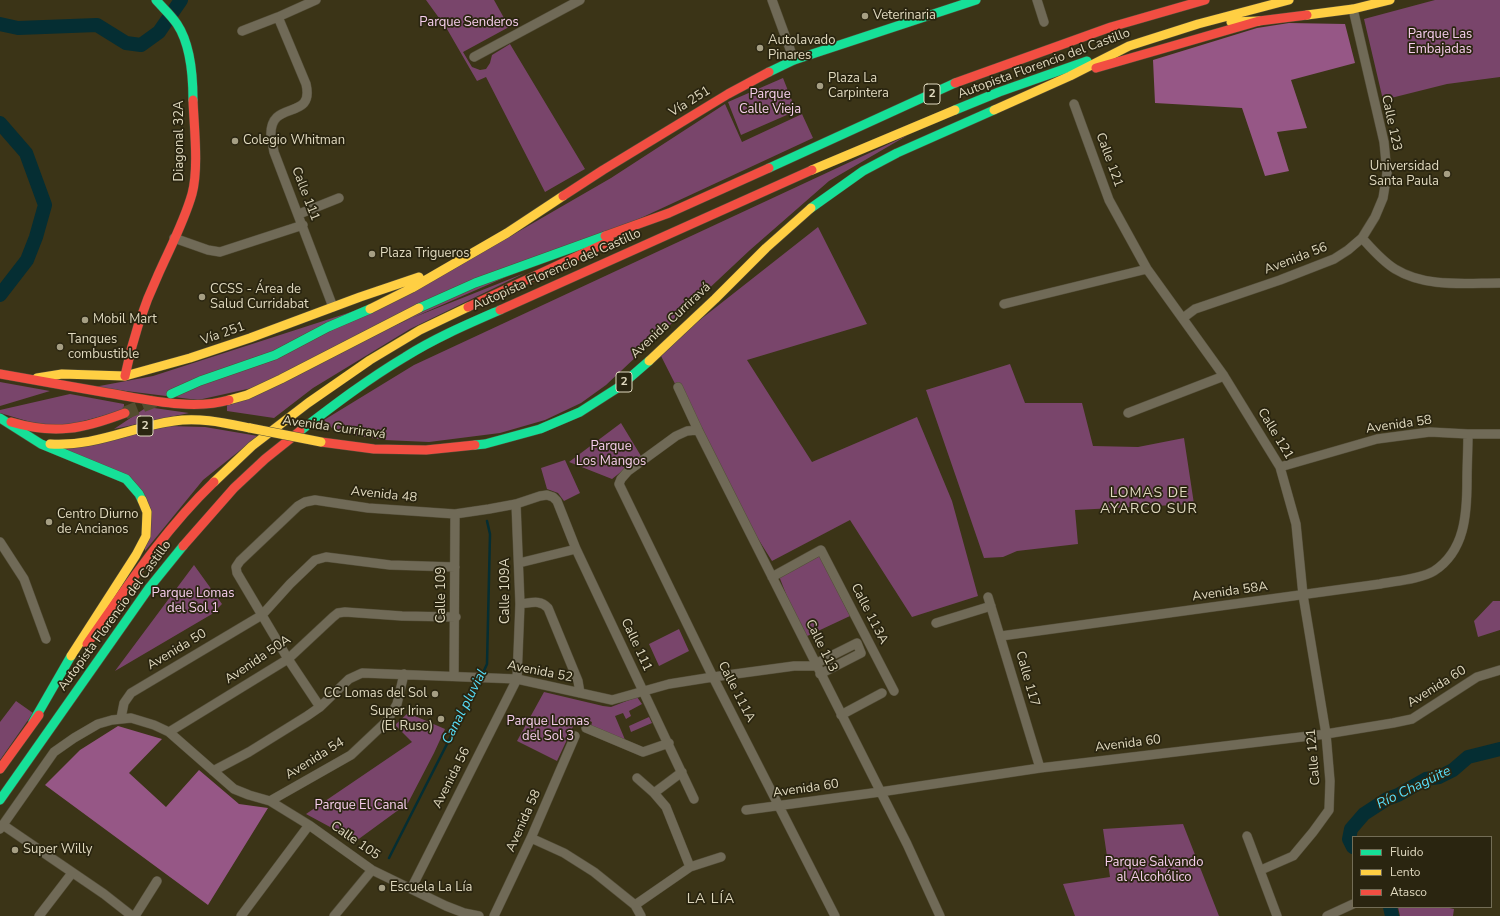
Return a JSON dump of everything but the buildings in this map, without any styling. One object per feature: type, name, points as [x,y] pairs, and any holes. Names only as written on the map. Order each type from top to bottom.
[{"type":"main road","name":"Diagonal 32A","points":[[125,376],[138,326],[150,294],[186,211],[192,192],[194,147],[192,91],[188,53],[182,32],[173,18],[156,0]]},
{"type":"main road","name":"Vía 251","points":[[172,394],[200,381],[275,355],[328,327],[384,303],[412,288],[440,270],[507,233],[603,170],[728,94],[761,76],[794,60],[976,0]]},
{"type":"main road","name":"Autopista Florencio del Castillo","points":[[0,769],[34,722],[108,613],[175,524],[210,486],[252,446],[308,403],[370,360],[420,330],[669,213],[958,82],[1112,27],[1205,0]]},
{"type":"main road","name":"Autopista Florencio del Castillo","points":[[0,800],[149,588],[208,516],[234,488],[265,459],[331,407],[406,356],[457,329],[789,180],[999,92],[1129,46],[1198,24],[1289,0]]},
{"type":"main road","points":[[1198,24],[1259,21],[1353,9],[1390,0]]},
{"type":"main road","points":[[1070,76],[1259,21]]},
{"type":"main road","name":"Avenida Curriravá","points":[[0,417],[17,430],[41,444],[65,445],[92,442],[143,426],[175,420],[196,419],[321,442],[374,449],[426,450],[485,444],[540,429],[580,412],[619,387],[682,330],[766,248],[814,206],[862,171],[897,153],[1070,76],[1129,46]]},
{"type":"main road","name":"2","points":[[30,379],[150,400],[189,404],[219,403],[247,395],[427,304],[475,283],[669,213]]},
{"type":"main road","name":"Vía 251","points":[[30,379],[62,374],[125,376],[190,358],[250,338],[360,297],[440,270]]},
{"type":"main road","points":[[291,347],[320,324],[334,307],[350,311],[384,303]]},
{"type":"main road","points":[[0,374],[30,379]]},
{"type":"main road","points":[[0,417],[37,429],[57,430],[86,426],[125,412]]},
{"type":"main road","points":[[0,426],[23,438],[126,479],[139,494],[147,512],[146,536],[136,555],[78,643],[34,722]]},
{"type":"street","points":[[242,31],[278,18],[316,0]]},
{"type":"street","points":[[474,57],[580,0]]},
{"type":"street","points":[[772,0],[794,60]]},
{"type":"street","points":[[1037,0],[1044,22]]},
{"type":"street","name":"Calle 123","points":[[1353,9],[1384,142],[1387,173],[1383,198],[1375,218],[1362,238]]},
{"type":"street","name":"Calle 111","points":[[278,18],[306,84],[308,94],[306,101],[300,107],[280,114],[275,120],[272,132],[274,152],[334,307]]},
{"type":"street","name":"Calle 121","points":[[1074,104],[1109,200],[1147,268],[1224,376],[1280,467],[1296,524],[1303,595],[1326,734],[1330,782],[1329,810],[1293,856],[1261,870]]},
{"type":"street","points":[[299,214],[339,198]]},
{"type":"street","points":[[174,238],[208,250],[220,252],[303,225]]},
{"type":"street","points":[[1362,238],[1379,256],[1394,268],[1415,278],[1430,282],[1500,283]]},
{"type":"street","name":"Avenida 56","points":[[1183,318],[1195,308],[1323,264],[1348,250],[1362,238]]},
{"type":"street","points":[[1004,304],[1147,268]]},
{"type":"street","points":[[1128,413],[1224,376]]},
{"type":"street","name":"Calle 113","points":[[678,387],[817,668],[907,844],[940,916]]},
{"type":"street","name":"Calle 111A","points":[[698,430],[687,431],[676,436],[628,471],[621,478],[619,484],[713,677],[835,916]]},
{"type":"street","name":"Avenida 58","points":[[1280,467],[1377,439],[1430,432],[1500,434]]},
{"type":"street","name":"Avenida 58A","points":[[1001,636],[1380,584],[1417,577],[1433,572],[1443,564],[1453,552],[1461,538],[1467,508],[1468,434]]},
{"type":"street","name":"Avenida 48","points":[[262,615],[237,573],[236,568],[240,561],[298,506],[306,502],[315,500],[384,509],[455,514],[516,504],[547,495],[553,497],[557,501]]},
{"type":"street","name":"Calle 111","points":[[557,501],[576,549],[694,799]]},
{"type":"street","name":"Calle 109A","points":[[516,504],[520,604],[517,679]]},
{"type":"street","name":"Calle 109","points":[[454,676],[456,617],[455,514]]},
{"type":"street","points":[[0,542],[24,579],[46,639]]},
{"type":"street","points":[[519,563],[576,549]]},
{"type":"street","name":"Calle 113A","points":[[772,577],[821,550],[894,691]]},
{"type":"street","name":"Avenida 50","points":[[121,718],[124,703],[131,693],[262,615],[290,584],[315,560],[326,557],[390,565],[455,567]]},
{"type":"street","name":"Calle 117","points":[[988,597],[1040,768]]},
{"type":"street","points":[[520,604],[537,602],[543,603],[548,608],[578,681],[580,693]]},
{"type":"street","points":[[936,623],[991,606]]},
{"type":"street","name":"Avenida 50A","points":[[169,732],[288,659],[338,613],[345,612],[402,616],[456,617]]},
{"type":"street","points":[[262,615],[288,659],[320,707]]},
{"type":"street","name":"Avenida 52","points":[[213,771],[249,752],[320,707],[349,679],[362,673],[517,679],[612,700],[669,684],[713,677],[794,666],[817,668]]},
{"type":"street","name":"Avenida 60","points":[[746,810],[1040,768],[1326,734],[1412,718],[1477,677],[1500,670]]},
{"type":"street","name":"Avenida 54","points":[[270,801],[350,754],[387,721],[398,704],[404,674]]},
{"type":"street","name":"Avenida 56","points":[[411,889],[517,679]]},
{"type":"street","points":[[841,715],[882,693]]},
{"type":"street","points":[[121,718],[98,724],[69,740],[54,752],[2,827],[72,872],[132,916]]},
{"type":"street","name":"Calle 105","points":[[121,718],[140,720],[169,732],[234,789],[242,793],[270,801],[309,825],[372,870],[463,914],[479,916]]},
{"type":"street","points":[[586,728],[643,752],[668,743]]},
{"type":"street","name":"Avenida 58","points":[[494,916],[531,838],[575,736]]},
{"type":"street","points":[[654,793],[682,772]]},
{"type":"street","points":[[637,778],[654,793],[666,807],[690,867]]},
{"type":"street","points":[[241,916],[309,825]]},
{"type":"street","points":[[1247,836],[1277,916]]},
{"type":"street","points":[[531,838],[580,862],[635,905],[641,916]]},
{"type":"street","points":[[635,905],[690,867],[721,857]]},
{"type":"street","points":[[334,916],[372,870]]},
{"type":"street","points":[[39,916],[72,872]]},
{"type":"street","points":[[135,916],[157,881]]},
{"type":"street","points":[[1327,916],[1352,904]]},
{"type":"green space","name":"Parque Senderos","points":[[426,0],[494,0],[509,27],[463,52],[472,67],[480,70],[486,69],[490,63],[492,55],[510,44],[585,169],[545,192],[486,77],[477,81],[447,29]]},
{"type":"green space","name":"Parque Las Embajadas","points":[[1435,0],[1500,0],[1500,77],[1447,84],[1383,100],[1364,19]]},
{"type":"green space","name":"Parque Calle Vieja","points":[[783,78],[796,111],[741,135],[728,102]]},
{"type":"green space","points":[[725,104],[742,142],[802,114],[813,138],[643,217],[252,388],[198,400],[94,387],[153,376],[379,303],[438,278],[611,178]]},
{"type":"green space","points":[[908,135],[829,181],[750,250],[606,385],[581,403],[545,420],[500,433],[429,442],[384,440],[336,432],[324,420],[414,365]]},
{"type":"green space","points":[[818,227],[867,324],[747,360],[812,462],[917,417],[952,501],[978,596],[912,617],[850,520],[772,561],[733,499],[659,352]]},
{"type":"green space","points":[[525,273],[410,329],[313,388],[274,418],[227,411],[227,405],[397,324]]},
{"type":"green space","points":[[1010,364],[1025,403],[1082,403],[1093,446],[1138,447],[1184,438],[1194,504],[1075,510],[1078,544],[1017,551],[1003,557],[984,558],[926,390]]},
{"type":"green space","points":[[0,382],[50,391],[0,406]]},
{"type":"green space","points":[[70,394],[124,404],[124,410],[54,429],[0,413],[0,410]]},
{"type":"green space","points":[[147,407],[189,413],[114,429]]},
{"type":"green space","name":"Parque Los Mangos","points":[[621,423],[641,456],[612,479],[569,462]]},
{"type":"green space","points":[[168,426],[205,427],[258,436],[203,480],[145,551],[143,492],[56,449]]},
{"type":"green space","points":[[565,460],[580,493],[564,501],[558,493],[547,489],[541,468]]},
{"type":"green space","points":[[820,556],[850,616],[803,638],[779,576]]},
{"type":"green space","name":"Parque Lomas del Sol 1","points":[[194,565],[222,604],[212,614],[115,671]]},
{"type":"green space","points":[[1493,601],[1500,601],[1500,630],[1478,637],[1474,621]]},
{"type":"green space","points":[[679,629],[689,651],[659,666],[649,644]]},
{"type":"green space","name":"Parque Lomas del Sol 3","points":[[544,692],[611,707],[637,697],[642,704],[629,711],[631,716],[626,719],[623,713],[615,716],[626,742],[591,727],[592,722],[578,716],[557,761],[517,741]]},
{"type":"green space","points":[[16,701],[33,713],[0,760],[0,722]]},
{"type":"green space","name":"Parque El Canal","points":[[408,713],[445,729],[408,803],[356,841],[306,814],[412,742],[395,725]]},
{"type":"green space","points":[[649,717],[652,723],[631,732],[629,726]]},
{"type":"green space","name":"Parque Salvando al Alcohólico","points":[[1183,824],[1219,916],[1075,916],[1063,884],[1110,877],[1103,829]]},
{"type":"green space","points":[[1398,908],[1454,909],[1453,916],[1400,916]]},
{"type":"shaded area","points":[[1289,23],[1345,24],[1355,63],[1291,80],[1307,128],[1277,132],[1289,171],[1265,176],[1242,108],[1155,103],[1153,60],[1257,28]]},
{"type":"shaded area","points":[[118,726],[162,739],[129,773],[166,807],[199,770],[239,804],[268,808],[208,905],[45,785],[80,750]]},
{"type":"waterway","points":[[0,24],[18,28],[97,25],[126,43],[141,45],[159,32],[181,0]]},
{"type":"waterway","points":[[0,123],[26,153],[45,205],[36,237],[27,260],[0,295]]},
{"type":"waterway","name":"Canal pluvial","points":[[482,675],[487,664],[490,534],[487,521]]},
{"type":"waterway","name":"Canal pluvial","points":[[389,858],[480,679]]},
{"type":"waterway","name":"Río Chagüite","points":[[1352,845],[1349,839],[1351,829],[1364,814],[1387,799],[1398,795],[1426,779],[1439,777],[1453,770],[1468,757],[1500,749]]},
{"type":"waterway","name":"Río Chagüite","points":[[1390,908],[1392,916]]},
{"type":"tunnel","points":[[125,413],[157,400]]},
{"type":"traffic: fast","points":[[156,0],[175,21],[182,32],[192,71],[193,100]]},
{"type":"traffic: fast","points":[[769,72],[794,60],[976,0]]},
{"type":"traffic: fast","points":[[955,110],[999,92],[1087,61]]},
{"type":"traffic: fast","points":[[769,168],[955,83]]},
{"type":"traffic: fast","points":[[811,208],[863,171],[897,153],[994,110]]},
{"type":"traffic: fast","points":[[419,308],[475,283],[605,236]]},
{"type":"traffic: fast","points":[[171,394],[200,381],[275,355],[328,327],[370,309]]},
{"type":"traffic: fast","points":[[300,431],[364,383],[391,365],[416,350],[500,310]]},
{"type":"traffic: fast","points":[[475,445],[485,444],[540,429],[580,412],[619,387],[649,361]]},
{"type":"traffic: fast","points":[[0,418],[41,444],[126,479],[139,494],[142,500]]},
{"type":"traffic: fast","points":[[0,800],[149,588],[183,546]]},
{"type":"traffic: fast","points":[[33,722],[71,656]]},
{"type":"traffic: slow","points":[[994,110],[1070,76],[1129,46],[1198,24],[1289,0]]},
{"type":"traffic: slow","points":[[1307,15],[1353,9],[1390,0]]},
{"type":"traffic: slow","points":[[1231,22],[1259,21]]},
{"type":"traffic: slow","points":[[812,170],[955,110]]},
{"type":"traffic: slow","points":[[370,309],[412,288],[507,233],[563,196]]},
{"type":"traffic: slow","points":[[649,361],[715,299],[766,248],[811,208]]},
{"type":"traffic: slow","points":[[37,378],[62,374],[125,376],[190,358],[250,338],[360,297],[419,277]]},
{"type":"traffic: slow","points":[[214,482],[252,446],[308,403],[370,360],[420,330],[468,307]]},
{"type":"traffic: slow","points":[[229,400],[247,395],[281,379],[419,308]]},
{"type":"traffic: slow","points":[[50,444],[82,443],[158,424],[183,420],[212,421],[250,428]]},
{"type":"traffic: slow","points":[[250,428],[321,442]]},
{"type":"traffic: slow","points":[[71,656],[136,555],[146,536],[147,512],[142,500]]},
{"type":"traffic: jam","points":[[955,83],[1111,27],[1205,0]]},
{"type":"traffic: jam","points":[[1096,68],[1259,21],[1307,15]]},
{"type":"traffic: jam","points":[[563,196],[728,94],[769,72]]},
{"type":"traffic: jam","points":[[125,376],[131,350],[143,312],[181,225],[192,194],[196,160],[193,100]]},
{"type":"traffic: jam","points":[[605,236],[669,213],[769,168]]},
{"type":"traffic: jam","points":[[500,310],[812,170]]},
{"type":"traffic: jam","points":[[468,307],[610,241]]},
{"type":"traffic: jam","points":[[0,374],[168,403],[200,404],[229,400]]},
{"type":"traffic: jam","points":[[11,422],[41,428],[69,428],[96,423],[125,413]]},
{"type":"traffic: jam","points":[[183,546],[234,488],[265,459],[300,431]]},
{"type":"traffic: jam","points":[[321,442],[374,449],[426,450],[475,445]]},
{"type":"traffic: jam","points":[[87,644],[146,560],[196,500],[214,482]]},
{"type":"traffic: jam","points":[[0,769],[39,715]]},
{"type":"place","name":"Veterinaria","points":[[865,16]]},
{"type":"place","name":"Autolavado Pinares","points":[[760,48]]},
{"type":"place","name":"Plaza La Carpintera","points":[[820,86]]},
{"type":"place","name":"Colegio Whitman","points":[[235,141]]},
{"type":"place","name":"Universidad Santa Paula","points":[[1447,174]]},
{"type":"place","name":"Plaza Trigueros","points":[[372,254]]},
{"type":"place","name":"CCSS - Área de Salud Curridabat","points":[[202,297]]},
{"type":"place","name":"Mobil Mart","points":[[85,320]]},
{"type":"place","name":"Tanques combustible","points":[[60,347]]},
{"type":"place","name":"Centro Diurno de Ancianos","points":[[49,522]]},
{"type":"place","name":"CC Lomas del Sol","points":[[435,694]]},
{"type":"place","name":"Super Irina (El Ruso)","points":[[441,719]]},
{"type":"place","name":"Super Willy","points":[[15,850]]},
{"type":"place","name":"Escuela La Lía","points":[[382,888]]},
{"type":"district","name":"LOMAS DE AYARCO SUR","points":[[1149,502]]},
{"type":"district","name":"LA LÍA","points":[[711,900]]}]
